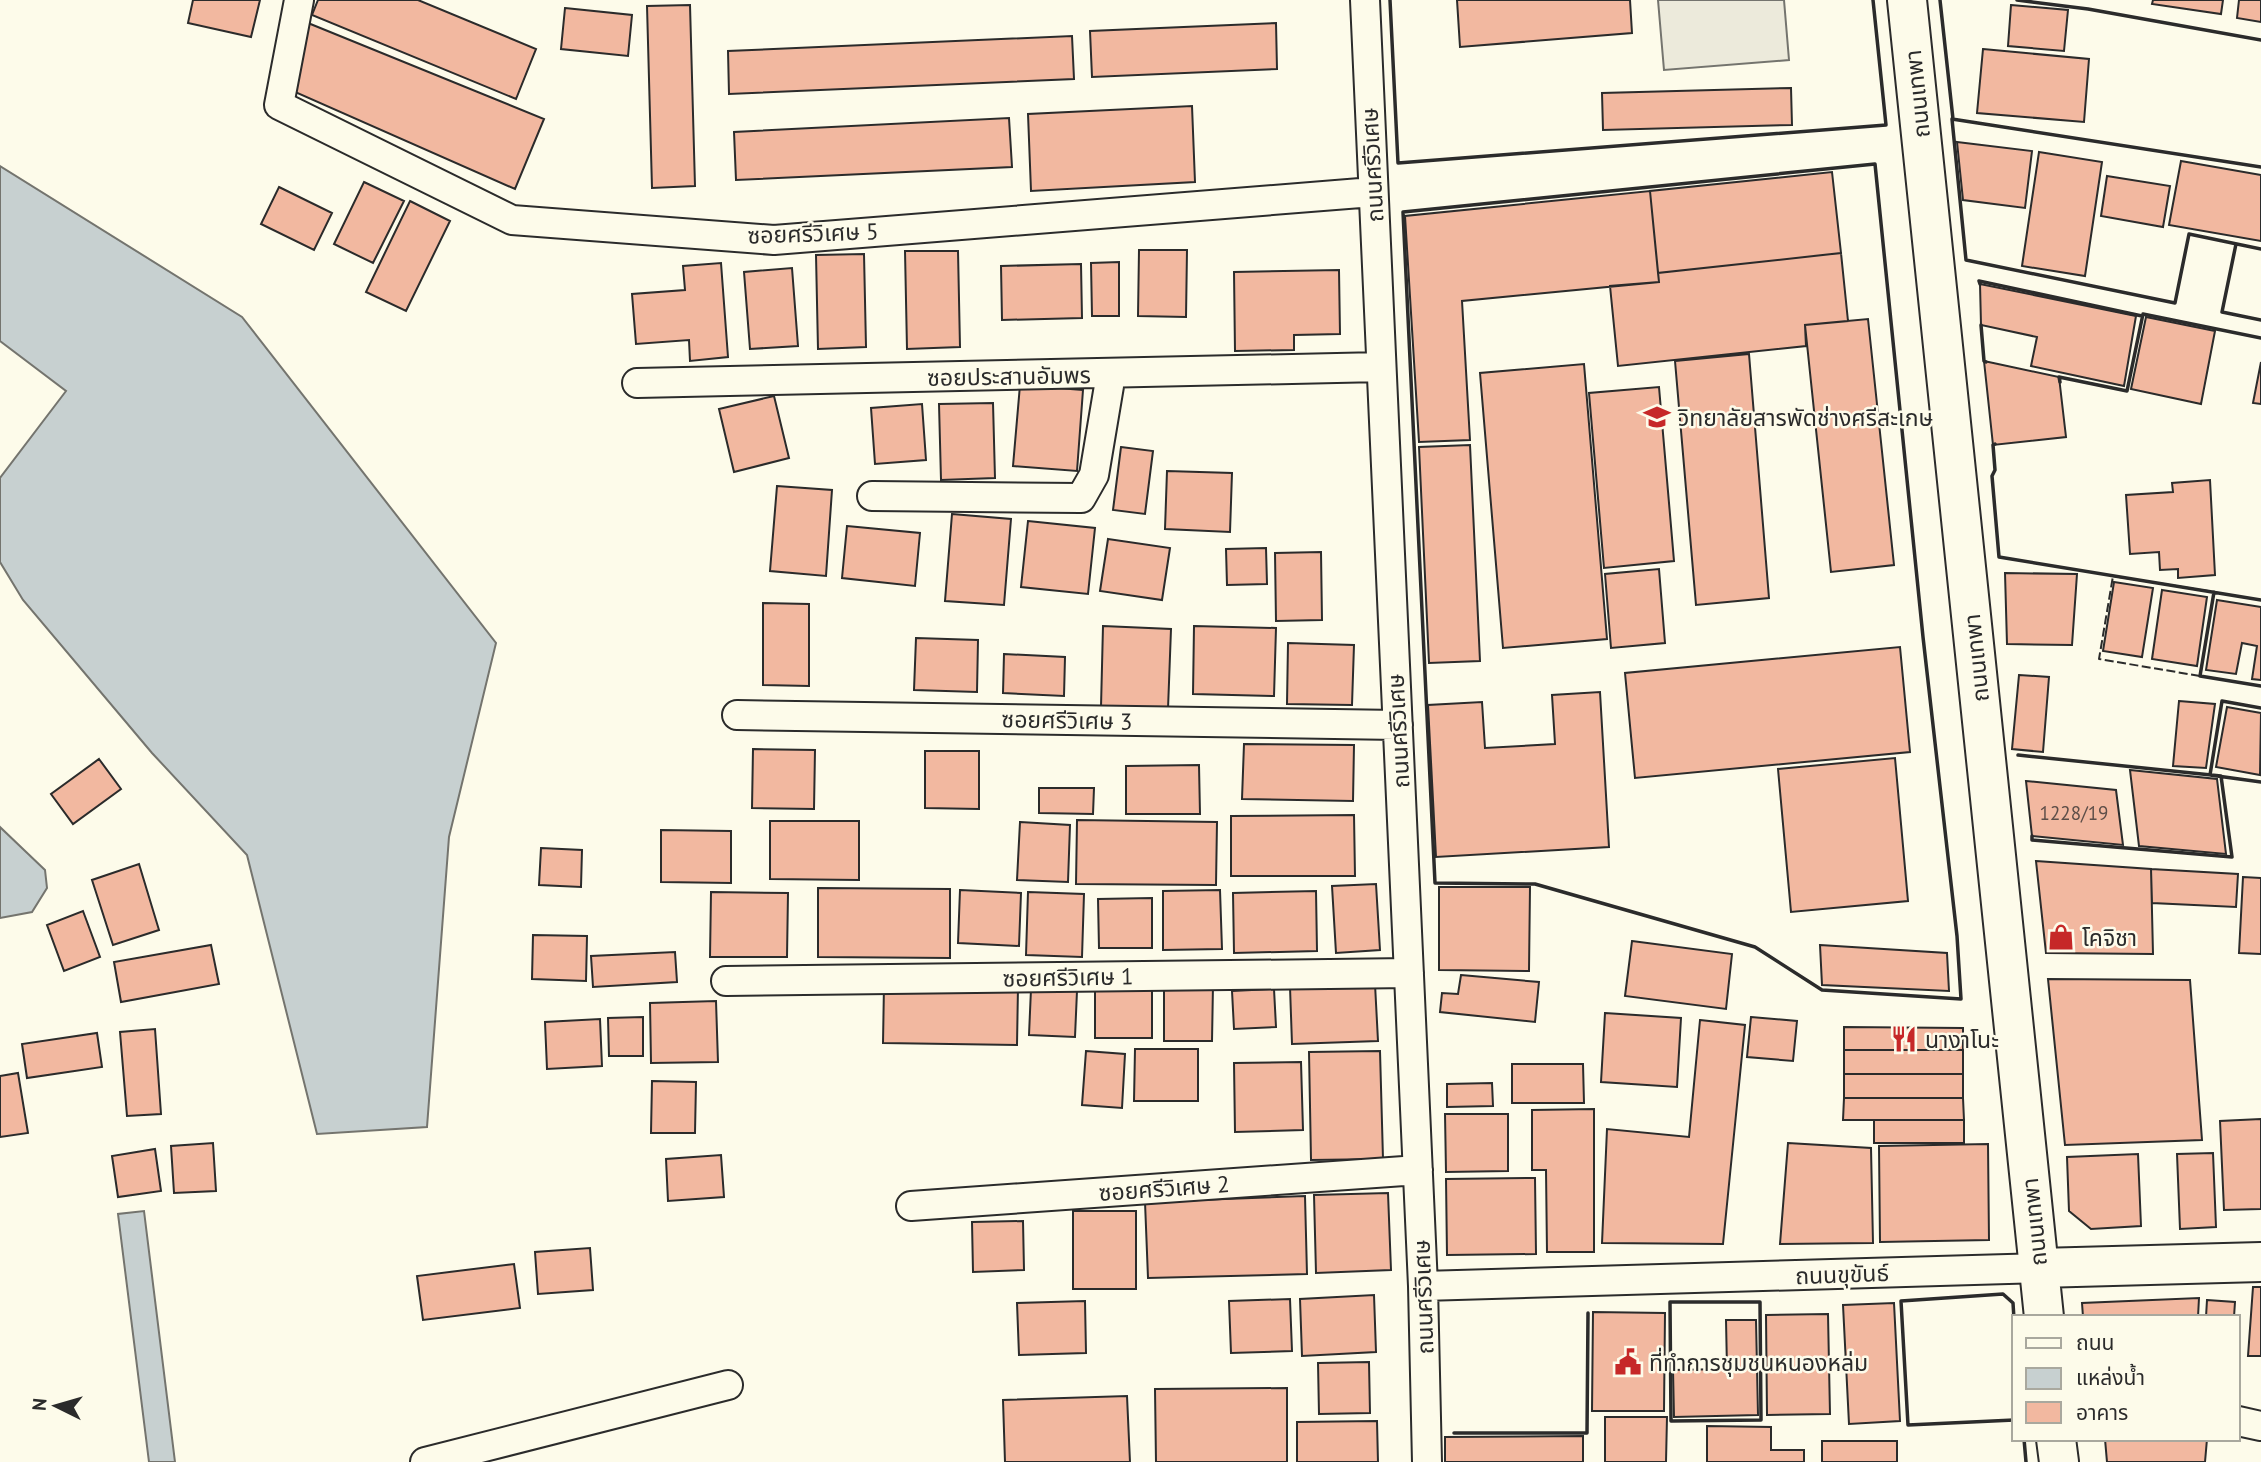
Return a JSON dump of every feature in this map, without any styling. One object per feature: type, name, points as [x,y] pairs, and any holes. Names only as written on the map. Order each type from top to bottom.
[{"type":"main road","name":"ถนนเทพา","points":[[1907,0],[2044,1315]]},
{"type":"main road","name":"ถนนขุขันธ์","points":[[2039,1268],[2261,1262]]},
{"type":"main road","points":[[2056,1441],[2059,1462]]},
{"type":"street","name":"ซอยศรีวิเศษ 5","points":[[299,0],[279,105],[512,220],[774,240],[1373,192]]},
{"type":"street","name":"ถนนศรีวิเศษ","points":[[1365,0],[1423,1286],[1427,1462]]},
{"type":"street","name":"ซอยประสานอัมพร","points":[[637,383],[1381,367]]},
{"type":"street","points":[[872,496],[1081,498],[1094,475],[1111,374]]},
{"type":"street","name":"ซอยศรีวิเศษ 3","points":[[737,715],[1398,725]]},
{"type":"street","name":"ซอยศรีวิเศษ 1","points":[[726,981],[1409,972]]},
{"type":"street","name":"ซอยศรีวิเศษ 2","points":[[911,1206],[1418,1170]]},
{"type":"street","name":"ถนนขุขันธ์","points":[[1423,1286],[2039,1268]]},
{"type":"street","points":[[425,1462],[482,1455],[728,1385]]},
{"type":"street","points":[[2240,1421],[2261,1426]]},
{"type":"shaded area","points":[[1658,0],[1784,0],[1789,60],[1664,70]]},
{"type":"water","points":[[0,166],[242,317],[496,643],[449,837],[427,1127],[317,1134],[247,855],[152,753],[23,600],[0,562],[0,478],[66,391],[0,341]]},
{"type":"water","points":[[0,827],[45,870],[47,888],[32,912],[0,918]]},
{"type":"water","points":[[144,1211],[175,1462],[149,1462],[118,1214]]},
{"type":"building","points":[[193,0],[260,0],[251,37],[188,23]]},
{"type":"building","points":[[318,0],[418,0],[536,49],[516,99],[312,15]]},
{"type":"building","points":[[1457,0],[1630,0],[1632,33],[1460,47]]},
{"type":"building","points":[[2153,0],[2223,0],[2221,14],[2152,4]]},
{"type":"building","points":[[2239,0],[2261,0],[2261,22],[2237,18]]},
{"type":"building","points":[[690,5],[695,186],[652,188],[647,6]]},
{"type":"building","points":[[2011,5],[2068,10],[2064,51],[2008,46]]},
{"type":"building","points":[[565,8],[632,15],[628,56],[561,49]]},
{"type":"building","points":[[308,23],[544,119],[515,189],[295,92]]},
{"type":"building","points":[[1276,23],[1277,69],[1092,77],[1090,31]]},
{"type":"building","points":[[1072,36],[1074,79],[729,94],[728,51]]},
{"type":"building","points":[[1983,49],[2089,59],[2084,122],[1977,113]]},
{"type":"building","points":[[1791,88],[1792,125],[1603,130],[1602,93]]},
{"type":"building","points":[[1192,106],[1195,182],[1031,191],[1028,114]]},
{"type":"building","points":[[1009,118],[1012,167],[736,180],[734,132]]},
{"type":"building","points":[[1957,142],[2032,151],[2025,208],[1963,200]]},
{"type":"building","points":[[2039,152],[2102,162],[2085,276],[2022,266]]},
{"type":"building","points":[[2181,161],[2261,175],[2261,241],[2169,225]]},
{"type":"building","points":[[1832,172],[1841,253],[1658,273],[1650,191]]},
{"type":"building","points":[[2107,176],[2170,186],[2163,227],[2101,216]]},
{"type":"building","points":[[364,182],[404,201],[373,263],[334,244]]},
{"type":"building","points":[[279,187],[332,213],[314,250],[261,224]]},
{"type":"building","points":[[1650,191],[1659,282],[1462,301],[1470,440],[1419,442],[1405,216]]},
{"type":"building","points":[[410,201],[450,221],[406,311],[366,292]]},
{"type":"building","points":[[1139,250],[1187,250],[1186,317],[1138,316]]},
{"type":"building","points":[[905,251],[958,251],[960,347],[907,349]]},
{"type":"building","points":[[1841,253],[1848,321],[1805,325],[1806,346],[1618,366],[1610,286],[1659,282],[1658,273]]},
{"type":"building","points":[[864,254],[866,347],[818,349],[816,255]]},
{"type":"building","points":[[1119,262],[1119,316],[1092,316],[1091,263]]},
{"type":"building","points":[[721,263],[728,357],[690,361],[689,340],[636,344],[632,294],[685,290],[683,266]]},
{"type":"building","points":[[1081,264],[1082,318],[1002,320],[1001,266]]},
{"type":"building","points":[[792,268],[798,346],[750,349],[744,272]]},
{"type":"building","points":[[1339,270],[1340,334],[1294,335],[1294,350],[1235,351],[1234,272]]},
{"type":"building","points":[[1980,284],[2136,316],[2124,386],[2031,366],[2037,337],[1981,325]]},
{"type":"building","points":[[2146,317],[2215,331],[2201,404],[2131,389]]},
{"type":"building","points":[[1868,319],[1894,565],[1831,572],[1805,325]]},
{"type":"building","points":[[1749,354],[1769,598],[1696,605],[1675,361]]},
{"type":"building","points":[[1984,361],[2059,377],[2066,437],[1993,445]]},
{"type":"building","points":[[2261,362],[2261,404],[2253,403]]},
{"type":"building","points":[[1584,364],[1607,639],[1503,648],[1480,373]]},
{"type":"building","points":[[1020,385],[1083,390],[1077,471],[1013,466]]},
{"type":"building","points":[[1659,387],[1674,561],[1604,568],[1589,393]]},
{"type":"building","points":[[774,396],[789,458],[734,472],[719,409]]},
{"type":"building","points":[[993,403],[995,478],[941,480],[939,404]]},
{"type":"building","points":[[922,404],[926,460],[875,464],[871,408]]},
{"type":"building","points":[[1470,445],[1480,661],[1429,663],[1419,447]]},
{"type":"building","points":[[1121,447],[1153,451],[1145,514],[1113,510]]},
{"type":"building","points":[[1167,471],[1232,473],[1230,532],[1165,529]]},
{"type":"building","points":[[2210,480],[2215,575],[2178,578],[2178,569],[2160,570],[2159,552],[2130,554],[2126,495],[2173,492],[2172,483]]},
{"type":"building","points":[[777,486],[832,490],[826,576],[770,571]]},
{"type":"building","points":[[952,514],[1011,519],[1004,605],[945,601]]},
{"type":"building","points":[[1028,521],[1095,528],[1088,594],[1021,587]]},
{"type":"building","points":[[847,526],[920,533],[915,586],[842,578]]},
{"type":"building","points":[[1108,539],[1170,548],[1162,600],[1100,591]]},
{"type":"building","points":[[1266,548],[1267,584],[1227,585],[1226,549]]},
{"type":"building","points":[[1321,552],[1322,620],[1276,621],[1275,553]]},
{"type":"building","points":[[1659,569],[1665,643],[1611,648],[1605,574]]},
{"type":"building","points":[[2005,573],[2077,574],[2072,645],[2007,644]]},
{"type":"building","points":[[2114,582],[2153,588],[2142,657],[2103,651]]},
{"type":"building","points":[[2162,590],[2207,597],[2197,666],[2152,659]]},
{"type":"building","points":[[2217,600],[2261,607],[2261,680],[2252,679],[2257,646],[2242,643],[2236,674],[2206,670]]},
{"type":"building","points":[[763,603],[809,604],[809,686],[763,685]]},
{"type":"building","points":[[1103,626],[1171,629],[1168,709],[1101,707]]},
{"type":"building","points":[[1194,626],[1276,628],[1274,696],[1193,694]]},
{"type":"building","points":[[916,638],[978,640],[977,692],[914,690]]},
{"type":"building","points":[[1288,643],[1354,645],[1352,705],[1287,704]]},
{"type":"building","points":[[1900,647],[1910,752],[1635,778],[1625,673]]},
{"type":"building","points":[[1004,654],[1065,657],[1064,696],[1003,693]]},
{"type":"building","points":[[2019,675],[2049,677],[2043,752],[2012,749]]},
{"type":"building","points":[[1600,692],[1609,847],[1436,857],[1428,705],[1482,702],[1485,748],[1555,744],[1552,695]]},
{"type":"building","points":[[2179,701],[2215,704],[2206,768],[2173,766]]},
{"type":"building","points":[[2227,707],[2261,713],[2260,775],[2216,767]]},
{"type":"building","points":[[1244,744],[1354,745],[1353,801],[1242,799]]},
{"type":"building","points":[[753,749],[815,750],[814,809],[752,808]]},
{"type":"building","points":[[925,751],[979,751],[979,809],[925,808]]},
{"type":"building","points":[[1895,758],[1908,901],[1791,912],[1778,769]]},
{"type":"building","points":[[99,759],[121,789],[73,824],[51,794]]},
{"type":"building","points":[[1199,765],[1200,814],[1126,814],[1126,766]]},
{"type":"building","points":[[2130,770],[2217,779],[2226,854],[2139,846]]},
{"type":"building","points":[[2026,781],[2116,790],[2123,845],[2032,836]]},
{"type":"building","points":[[1039,788],[1094,788],[1093,814],[1039,813]]},
{"type":"building","points":[[1354,815],[1355,876],[1231,876],[1231,816]]},
{"type":"building","points":[[1077,820],[1217,822],[1216,885],[1076,884]]},
{"type":"building","points":[[770,821],[859,821],[859,880],[770,879]]},
{"type":"building","points":[[1020,822],[1070,825],[1068,882],[1017,880]]},
{"type":"building","points":[[661,830],[731,831],[731,883],[661,882]]},
{"type":"building","points":[[541,848],[582,850],[581,887],[539,885]]},
{"type":"building","points":[[2036,861],[2151,869],[2153,954],[2046,953]]},
{"type":"building","points":[[139,864],[159,930],[113,945],[92,880]]},
{"type":"building","points":[[2151,869],[2238,874],[2236,907],[2152,903]]},
{"type":"building","points":[[2243,877],[2261,878],[2261,954],[2239,953]]},
{"type":"building","points":[[1376,884],[1380,950],[1336,953],[1332,886]]},
{"type":"building","points":[[1439,887],[1530,887],[1529,971],[1439,970]]},
{"type":"building","points":[[818,888],[950,889],[950,958],[818,957]]},
{"type":"building","points":[[960,890],[1021,893],[1019,946],[958,943]]},
{"type":"building","points":[[1220,890],[1222,949],[1163,950],[1163,891]]},
{"type":"building","points":[[1316,891],[1317,951],[1234,953],[1233,893]]},
{"type":"building","points":[[711,892],[788,893],[787,957],[710,957]]},
{"type":"building","points":[[1028,892],[1084,894],[1082,957],[1026,955]]},
{"type":"building","points":[[1152,898],[1152,948],[1099,948],[1098,899]]},
{"type":"building","points":[[83,911],[100,957],[64,971],[47,925]]},
{"type":"building","points":[[533,935],[587,936],[586,981],[532,979]]},
{"type":"building","points":[[1632,941],[1732,954],[1726,1009],[1625,996]]},
{"type":"building","points":[[211,945],[219,984],[121,1002],[114,962]]},
{"type":"building","points":[[1820,945],[1947,953],[1949,991],[1822,985]]},
{"type":"building","points":[[675,952],[677,982],[593,987],[591,956]]},
{"type":"building","points":[[1461,975],[1539,982],[1535,1022],[1440,1012],[1442,993],[1458,994]]},
{"type":"building","points":[[2048,979],[2190,980],[2202,1140],[2065,1145]]},
{"type":"building","points":[[1095,984],[1152,985],[1152,1038],[1095,1038]]},
{"type":"building","points":[[1375,984],[1378,1041],[1292,1044],[1290,987]]},
{"type":"building","points":[[884,985],[1018,987],[1017,1045],[883,1043]]},
{"type":"building","points":[[1164,985],[1213,985],[1212,1041],[1164,1041]]},
{"type":"building","points":[[1031,989],[1077,991],[1075,1037],[1029,1035]]},
{"type":"building","points":[[1274,989],[1276,1027],[1234,1029],[1232,991]]},
{"type":"building","points":[[716,1001],[718,1062],[651,1063],[650,1003]]},
{"type":"building","points":[[1605,1013],[1681,1018],[1677,1087],[1601,1082]]},
{"type":"building","points":[[643,1017],[643,1056],[609,1056],[608,1018]]},
{"type":"building","points":[[1751,1017],[1797,1021],[1793,1061],[1747,1057]]},
{"type":"building","points":[[600,1019],[602,1066],[547,1069],[545,1022]]},
{"type":"building","points":[[1700,1020],[1745,1025],[1723,1244],[1602,1243],[1607,1129],[1689,1137]]},
{"type":"building","name":"นางาโนะ","points":[[1844,1027],[1963,1028],[1963,1050],[1844,1050]]},
{"type":"building","points":[[155,1029],[161,1114],[127,1116],[120,1032]]},
{"type":"building","points":[[97,1033],[102,1067],[27,1078],[22,1044]]},
{"type":"building","points":[[1135,1049],[1198,1049],[1198,1101],[1134,1101]]},
{"type":"building","points":[[1844,1050],[1963,1050],[1963,1074],[1844,1074]]},
{"type":"building","points":[[1086,1051],[1125,1054],[1122,1108],[1082,1105]]},
{"type":"building","points":[[1380,1051],[1383,1159],[1311,1160],[1309,1052]]},
{"type":"building","points":[[1301,1062],[1303,1130],[1235,1132],[1234,1063]]},
{"type":"building","points":[[1512,1064],[1583,1064],[1584,1103],[1512,1103]]},
{"type":"building","points":[[18,1073],[28,1133],[0,1137],[0,1076]]},
{"type":"building","points":[[1844,1074],[1963,1074],[1963,1098],[1844,1098]]},
{"type":"building","points":[[652,1081],[696,1082],[695,1133],[651,1133]]},
{"type":"building","points":[[1492,1083],[1493,1106],[1447,1107],[1447,1084]]},
{"type":"building","points":[[1844,1098],[1963,1098],[1964,1120],[1843,1120]]},
{"type":"building","points":[[1594,1109],[1594,1252],[1547,1252],[1546,1170],[1532,1170],[1532,1110]]},
{"type":"building","points":[[1445,1114],[1508,1114],[1508,1171],[1446,1172]]},
{"type":"building","points":[[2261,1119],[2261,1209],[2224,1210],[2220,1121]]},
{"type":"building","points":[[1874,1120],[1964,1120],[1964,1143],[1874,1143]]},
{"type":"building","points":[[213,1143],[216,1191],[174,1193],[171,1146]]},
{"type":"building","points":[[1788,1143],[1871,1148],[1873,1243],[1780,1244]]},
{"type":"building","points":[[1988,1144],[1989,1240],[1880,1242],[1879,1146]]},
{"type":"building","points":[[155,1149],[161,1191],[118,1197],[112,1156]]},
{"type":"building","points":[[2213,1153],[2216,1227],[2180,1229],[2177,1154]]},
{"type":"building","points":[[2138,1154],[2141,1226],[2091,1229],[2069,1211],[2067,1157]]},
{"type":"building","points":[[721,1155],[724,1197],[668,1201],[666,1159]]},
{"type":"building","points":[[1535,1178],[1536,1254],[1447,1255],[1446,1179]]},
{"type":"building","points":[[1388,1193],[1391,1270],[1316,1273],[1314,1195]]},
{"type":"building","points":[[1305,1196],[1307,1274],[1148,1278],[1145,1202]]},
{"type":"building","points":[[1073,1211],[1136,1211],[1136,1289],[1073,1289]]},
{"type":"building","points":[[1023,1221],[1024,1270],[973,1272],[972,1222]]},
{"type":"building","points":[[590,1248],[593,1290],[538,1294],[535,1252]]},
{"type":"building","points":[[514,1264],[520,1308],[423,1320],[417,1276]]},
{"type":"building","points":[[2253,1287],[2261,1287],[2261,1356],[2248,1356]]},
{"type":"building","points":[[1374,1295],[1376,1352],[1302,1356],[1300,1299]]},
{"type":"building","points":[[2199,1298],[2198,1315],[2083,1315],[2082,1303]]},
{"type":"building","points":[[1290,1299],[1292,1351],[1231,1353],[1229,1301]]},
{"type":"building","points":[[2207,1300],[2235,1302],[2234,1315],[2206,1315]]},
{"type":"building","points":[[1085,1301],[1086,1353],[1019,1355],[1017,1303]]},
{"type":"building","points":[[1894,1303],[1900,1421],[1849,1424],[1843,1305]]},
{"type":"building","points":[[1593,1312],[1665,1313],[1664,1411],[1592,1411]]},
{"type":"building","points":[[1828,1314],[1830,1414],[1767,1415],[1766,1315]]},
{"type":"building","points":[[1726,1320],[1756,1320],[1758,1415],[1674,1417],[1673,1370],[1727,1369]]},
{"type":"building","points":[[1369,1362],[1370,1413],[1319,1414],[1318,1363]]},
{"type":"building","points":[[1287,1388],[1287,1462],[1156,1462],[1155,1389]]},
{"type":"building","points":[[1127,1396],[1130,1462],[1005,1462],[1003,1400]]},
{"type":"building","points":[[1605,1417],[1667,1417],[1666,1462],[1605,1462]]},
{"type":"building","points":[[1377,1421],[1378,1462],[1297,1462],[1297,1422]]},
{"type":"building","points":[[1707,1426],[1771,1427],[1771,1450],[1804,1450],[1804,1462],[1707,1462]]},
{"type":"building","points":[[1583,1436],[1583,1462],[1445,1462],[1445,1437]]},
{"type":"building","points":[[1822,1441],[1897,1441],[1897,1462],[1822,1462]]},
{"type":"building","points":[[2105,1441],[2207,1441],[2205,1462],[2107,1462]]},
{"type":"fence","points":[[2113,576],[2214,592],[2200,676],[2099,659],[2113,576]]},
{"type":"wall","points":[[1390,0],[1398,163],[1886,125],[1873,0]]},
{"type":"wall","points":[[1940,0],[1953,119]]},
{"type":"wall","points":[[2017,0],[2088,9],[2261,40]]},
{"type":"wall","points":[[2261,167],[1952,119],[1966,260],[2175,303],[2189,234],[2261,249]]},
{"type":"wall","points":[[1875,164],[1923,637],[1957,936],[1961,999],[1822,990],[1755,947],[1535,884],[1435,883],[1403,212],[1875,164]]},
{"type":"wall","points":[[2236,244],[2222,312],[2261,320]]},
{"type":"wall","points":[[1980,284],[1979,281],[2142,316]]},
{"type":"wall","points":[[2060,382],[2059,377],[2127,391],[2143,314],[2261,338]]},
{"type":"wall","points":[[1981,325],[1986,362]]},
{"type":"wall","points":[[1995,444],[1995,470],[1992,476],[1999,557],[2261,600]]},
{"type":"wall","points":[[2216,593],[2214,592],[2200,676],[2261,686]]},
{"type":"wall","points":[[2261,708],[2222,701],[2210,775],[2261,782]]},
{"type":"wall","points":[[2018,755],[2221,776],[2232,857],[2032,840],[2032,836]]},
{"type":"wall","points":[[2012,1420],[1908,1425],[1901,1301],[2003,1294],[2013,1303],[2014,1315]]},
{"type":"wall","points":[[1670,1302],[1760,1302],[1761,1420],[1671,1421],[1670,1302]]},
{"type":"wall","points":[[1454,1433],[1587,1433],[1588,1313]]},
{"type":"wall","points":[[2024,1441],[2026,1462]]},
{"type":"place","name":"วิทยาลัยสารพัดช่างศรีสะเกษ","points":[[1657,417]]},
{"type":"place","name":"โคจิชา","points":[[2061,937]]},
{"type":"place","name":"นางาโนะ","points":[[1904,1039]]},
{"type":"place","name":"ที่ทำการชุมชนหนองหล่ม","points":[[1628,1362]]}]
